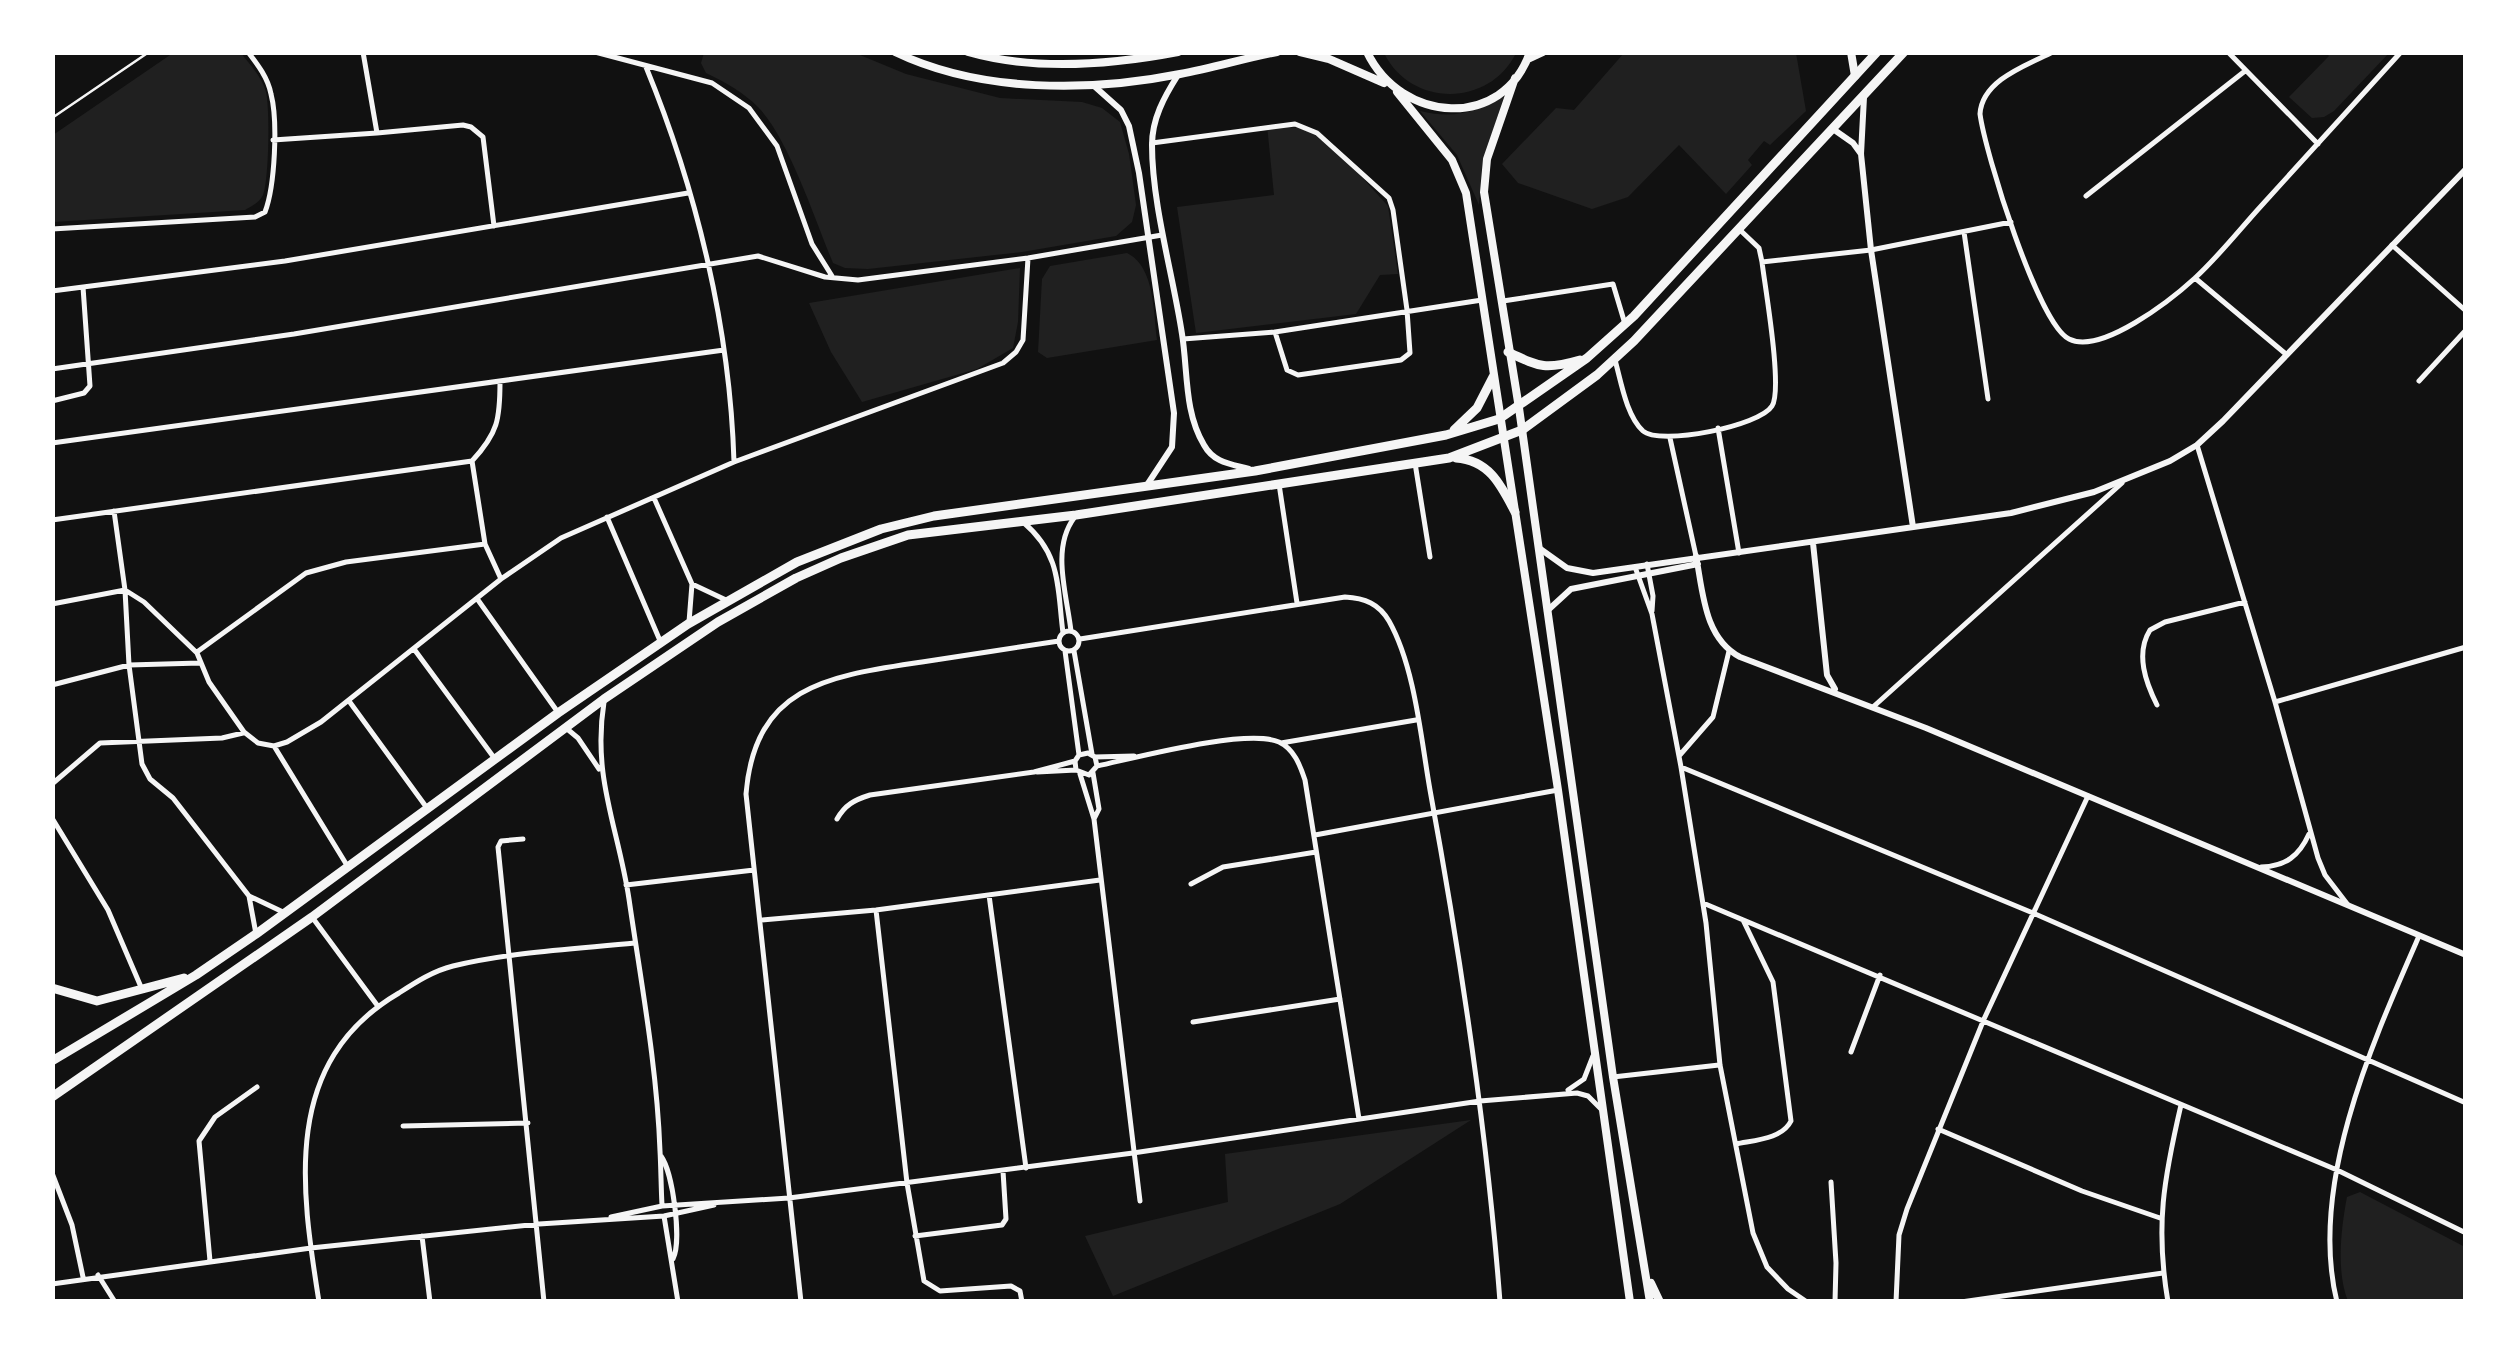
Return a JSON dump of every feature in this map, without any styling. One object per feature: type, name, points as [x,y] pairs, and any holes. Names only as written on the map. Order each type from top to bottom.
[{"type":"highway","points":[[52,1061],[196,975],[256,934],[661,642],[726,600],[797,562],[881,529],[934,516],[1255,471],[1446,435],[1500,419],[1520,408],[1625,324],[1877,52]]},
{"type":"highway","points":[[52,1097],[312,917],[604,699],[754,600],[841,558],[908,535],[1076,515],[1449,458],[1522,430],[1615,360],[1904,52]]},
{"type":"highway","points":[[1508,352],[1538,367],[1552,368],[1587,358]]},
{"type":"highway","points":[[1446,435],[1466,422],[1493,377]]},
{"type":"highway","points":[[1449,458],[1479,462],[1499,482],[1514,512]]},
{"type":"highway","points":[[492,763],[498,780]]},
{"type":"highway","points":[[466,782],[476,796]]},
{"type":"highway","points":[[52,988],[97,1002],[196,975]]},
{"type":"main road","points":[[895,52],[987,79],[1093,85],[1178,75],[1277,52]]},
{"type":"main road","points":[[968,52],[992,59],[1082,64],[1174,53]]},
{"type":"main road","points":[[1300,52],[1329,59],[1388,84]]},
{"type":"main road","points":[[1368,52],[1388,84],[1452,160],[1460,176],[1483,300],[1558,790],[1630,1301]]},
{"type":"main road","points":[[1543,52],[1529,56],[1516,78],[1484,174],[1613,1076],[1650,1302]]},
{"type":"main road","points":[[1851,52],[1856,76]]},
{"type":"main road","points":[[1397,92],[1437,108],[1459,108],[1480,103],[1516,78]]},
{"type":"main road","points":[[1647,1275],[1660,1302]]},
{"type":"street","points":[[52,229],[261,215],[268,204],[273,140],[271,92],[248,52]]},
{"type":"street","points":[[363,52],[377,133]]},
{"type":"street","points":[[595,52],[712,83],[760,118],[777,146],[818,258],[834,279]]},
{"type":"street","points":[[2054,52],[2002,80],[1980,106],[1986,146],[2048,317],[2070,340],[2096,341],[2150,313],[2195,278],[2401,52]]},
{"type":"street","points":[[2228,52],[2318,144]]},
{"type":"street","points":[[646,67],[708,264],[724,350],[734,462]]},
{"type":"street","points":[[2086,196],[2245,71]]},
{"type":"street","points":[[1178,75],[1160,106],[1152,143],[1189,402],[1202,443],[1217,460],[1255,471]]},
{"type":"street","points":[[1093,85],[1121,110],[1129,126],[1140,173],[1146,237],[1174,413],[1172,447],[1146,486]]},
{"type":"street","points":[[1864,97],[1861,154],[1871,250],[1913,527]]},
{"type":"street","points":[[1152,143],[1282,123],[1307,127],[1384,192],[1392,205],[1412,350],[1401,360],[1298,375],[1287,370],[1275,332]]},
{"type":"street","points":[[273,140],[463,125],[477,130],[482,136],[494,226]]},
{"type":"street","points":[[1833,129],[1861,154]]},
{"type":"street","points":[[1547,611],[1571,590],[1697,560],[2011,513],[2122,483],[2197,445],[2466,169]]},
{"type":"street","points":[[52,291],[286,261],[688,193]]},
{"type":"street","points":[[1762,262],[1871,250],[2011,222]]},
{"type":"street","points":[[1615,360],[1635,421],[1652,436],[1670,438],[1718,428],[1761,416],[1772,407],[1776,394],[1762,262],[1759,248],[1740,230]]},
{"type":"street","points":[[1964,232],[1988,399]]},
{"type":"street","points":[[52,369],[764,257],[834,279],[885,279],[1165,234]]},
{"type":"street","points":[[2392,246],[2466,311]]},
{"type":"street","points":[[52,604],[124,590],[154,610],[197,652],[230,716],[244,732],[258,743],[274,746],[304,732],[349,701],[501,579],[560,538],[734,462],[1003,362],[1023,340],[1028,258]]},
{"type":"street","points":[[2195,278],[2287,355]]},
{"type":"street","points":[[1500,302],[1614,284],[1625,324]]},
{"type":"street","points":[[52,401],[88,390],[83,287]]},
{"type":"street","points":[[1183,339],[1275,332],[1483,300]]},
{"type":"street","points":[[2419,381],[2466,330]]},
{"type":"street","points":[[52,443],[724,350]]},
{"type":"street","points":[[52,520],[472,461],[494,434],[500,382]]},
{"type":"street","points":[[1718,428],[1739,554]]},
{"type":"street","points":[[1670,438],[1712,630],[1729,651],[1838,692],[2466,955]]},
{"type":"street","points":[[2197,445],[2276,702],[2321,867],[2348,904]]},
{"type":"street","points":[[472,461],[486,544],[501,579]]},
{"type":"street","points":[[1415,463],[1430,556]]},
{"type":"street","points":[[1872,707],[2122,483]]},
{"type":"street","points":[[1279,484],[1297,604]]},
{"type":"street","points":[[654,498],[692,584],[688,624]]},
{"type":"street","points":[[114,510],[142,764],[150,779],[173,798],[250,896],[286,913]]},
{"type":"street","points":[[1076,515],[1064,534],[1061,550],[1071,631],[1080,639]]},
{"type":"street","points":[[606,518],[661,642]]},
{"type":"street","points":[[1024,522],[1050,550],[1063,633],[1059,641]]},
{"type":"street","points":[[1813,543],[1827,675],[1838,692]]},
{"type":"street","points":[[197,652],[306,574],[346,562],[486,544]]},
{"type":"street","points":[[1538,548],[1575,572],[1697,560]]},
{"type":"street","points":[[1647,564],[1652,614]]},
{"type":"street","points":[[1635,567],[1652,614],[1682,767],[1703,903],[1720,1065],[1759,1252],[1778,1280],[1808,1302]]},
{"type":"street","points":[[692,584],[726,600]]},
{"type":"street","points":[[1080,639],[1346,597],[1380,608],[1402,651],[1434,814],[1480,1101],[1500,1302]]},
{"type":"street","points":[[478,600],[558,713]]},
{"type":"street","points":[[2157,706],[2142,653],[2150,630],[2166,622],[2245,602]]},
{"type":"street","points":[[1063,633],[1071,631]]},
{"type":"street","points":[[1080,639],[1074,651],[1097,766]]},
{"type":"street","points":[[1059,641],[1065,651],[1078,772],[1094,819],[1140,1201]]},
{"type":"street","points":[[802,1302],[746,794],[748,766],[758,739],[772,717],[820,682],[858,672],[1059,641]]},
{"type":"street","points":[[2276,702],[2466,647]]},
{"type":"street","points":[[414,648],[492,763]]},
{"type":"street","points":[[1065,651],[1074,651]]},
{"type":"street","points":[[1680,756],[1712,717],[1729,651]]},
{"type":"street","points":[[52,685],[130,664],[200,663]]},
{"type":"street","points":[[604,699],[599,730],[601,772],[635,943],[661,1156],[662,1206],[678,1302]]},
{"type":"street","points":[[349,701],[428,810]]},
{"type":"street","points":[[1094,819],[1098,809],[1093,773],[1097,766],[1238,740],[1281,743],[1417,720]]},
{"type":"street","points":[[566,728],[601,772]]},
{"type":"street","points":[[52,784],[100,743],[222,738],[244,732]]},
{"type":"street","points":[[1281,743],[1300,765],[1359,1119]]},
{"type":"street","points":[[274,746],[348,868]]},
{"type":"street","points":[[1034,772],[1077,758],[1137,756]]},
{"type":"street","points":[[1682,767],[2033,913],[2466,1103]]},
{"type":"street","points":[[837,819],[854,800],[870,795],[1034,772],[1093,773]]},
{"type":"street","points":[[1314,835],[1558,790]]},
{"type":"street","points":[[1896,1302],[1899,1235],[1938,1129],[1984,1019],[2088,796]]},
{"type":"street","points":[[52,818],[108,910],[142,991]]},
{"type":"street","points":[[2253,867],[2274,866],[2293,858],[2310,831]]},
{"type":"street","points":[[524,839],[498,844],[544,1302]]},
{"type":"street","points":[[1191,884],[1222,866],[1316,852]]},
{"type":"street","points":[[626,885],[754,870]]},
{"type":"street","points":[[760,920],[876,910],[1100,880]]},
{"type":"street","points":[[989,895],[1026,1168]]},
{"type":"street","points":[[250,896],[256,934]]},
{"type":"street","points":[[1703,903],[2338,1170],[2466,1234]]},
{"type":"street","points":[[876,910],[907,1183],[924,1281],[934,1290],[1012,1286],[1020,1291],[1022,1302]]},
{"type":"street","points":[[312,917],[378,1005]]},
{"type":"street","points":[[1736,1144],[1778,1134],[1786,1130],[1790,1120],[1774,982],[1742,919]]},
{"type":"street","points":[[2336,1302],[2332,1250],[2338,1170],[2367,1060],[2419,936]]},
{"type":"street","points":[[320,1302],[303,1190],[308,1122],[320,1083],[334,1056],[378,1005],[451,966],[635,943]]},
{"type":"street","points":[[1851,1052],[1880,975]]},
{"type":"street","points":[[1193,1022],[1340,998]]},
{"type":"street","points":[[1566,1092],[1584,1078],[1594,1053]]},
{"type":"street","points":[[1613,1076],[1720,1065]]},
{"type":"street","points":[[210,1261],[199,1141],[215,1117],[257,1087]]},
{"type":"street","points":[[52,1284],[311,1248],[611,1217],[674,1204],[788,1198],[1003,1171],[1480,1101],[1566,1092],[1588,1096],[1601,1109]]},
{"type":"street","points":[[2168,1302],[2160,1218],[2181,1104]]},
{"type":"street","points":[[404,1126],[528,1123]]},
{"type":"street","points":[[1938,1129],[2098,1198],[2160,1218]]},
{"type":"street","points":[[661,1156],[674,1204],[678,1250],[672,1261]]},
{"type":"street","points":[[915,1236],[1002,1225],[1006,1219],[1003,1171]]},
{"type":"street","points":[[52,1173],[72,1225],[83,1277]]},
{"type":"street","points":[[1831,1182],[1835,1302]]},
{"type":"street","points":[[611,1217],[622,1220],[664,1216],[718,1203]]},
{"type":"street","points":[[422,1236],[430,1302]]},
{"type":"street","points":[[1960,1302],[2163,1273]]},
{"type":"street","points":[[98,1276],[115,1302]]},
{"type":"lane","points":[[52,118],[149,52]]},
{"type":"shaded area","points":[[173,53],[241,53],[259,76],[266,92],[268,128],[267,175],[261,198],[245,210],[53,222],[53,135]]},
{"type":"shaded area","points":[[704,53],[855,53],[906,74],[1000,98],[1082,102],[1102,108],[1120,122],[1129,154],[1136,205],[1132,222],[1116,236],[1022,252],[868,269],[845,268],[833,263],[791,159],[769,121],[746,97],[706,73],[701,63]]},
{"type":"shaded area","points":[[1384,53],[1516,53],[1504,71],[1488,84],[1450,94],[1412,84],[1396,71]]},
{"type":"shaded area","points":[[1624,53],[1796,53],[1806,111],[1770,145],[1764,141],[1748,160],[1752,165],[1726,194],[1679,145],[1628,197],[1592,209],[1518,183],[1502,164],[1556,108],[1574,110]]},
{"type":"shaded area","points":[[2326,53],[2389,53],[2334,111],[2312,118],[2289,97],[2329,56]]},
{"type":"shaded area","points":[[1504,96],[1482,165],[1479,205],[1457,155],[1420,111],[1464,113]]},
{"type":"shaded area","points":[[1267,125],[1319,130],[1388,206],[1398,274],[1380,275],[1356,314],[1196,333],[1177,207],[1274,195]]},
{"type":"shaded area","points":[[1127,253],[1143,268],[1148,279],[1157,340],[1047,358],[1038,352],[1042,279],[1050,266]]},
{"type":"shaded area","points":[[1020,268],[1013,348],[977,369],[862,402],[831,352],[809,303]]},
{"type":"shaded area","points":[[1471,1120],[1340,1204],[1113,1296],[1085,1236],[1228,1202],[1225,1154]]},
{"type":"shaded area","points":[[2360,1192],[2465,1247],[2465,1301],[2348,1301],[2341,1264],[2343,1222],[2347,1197]]}]
